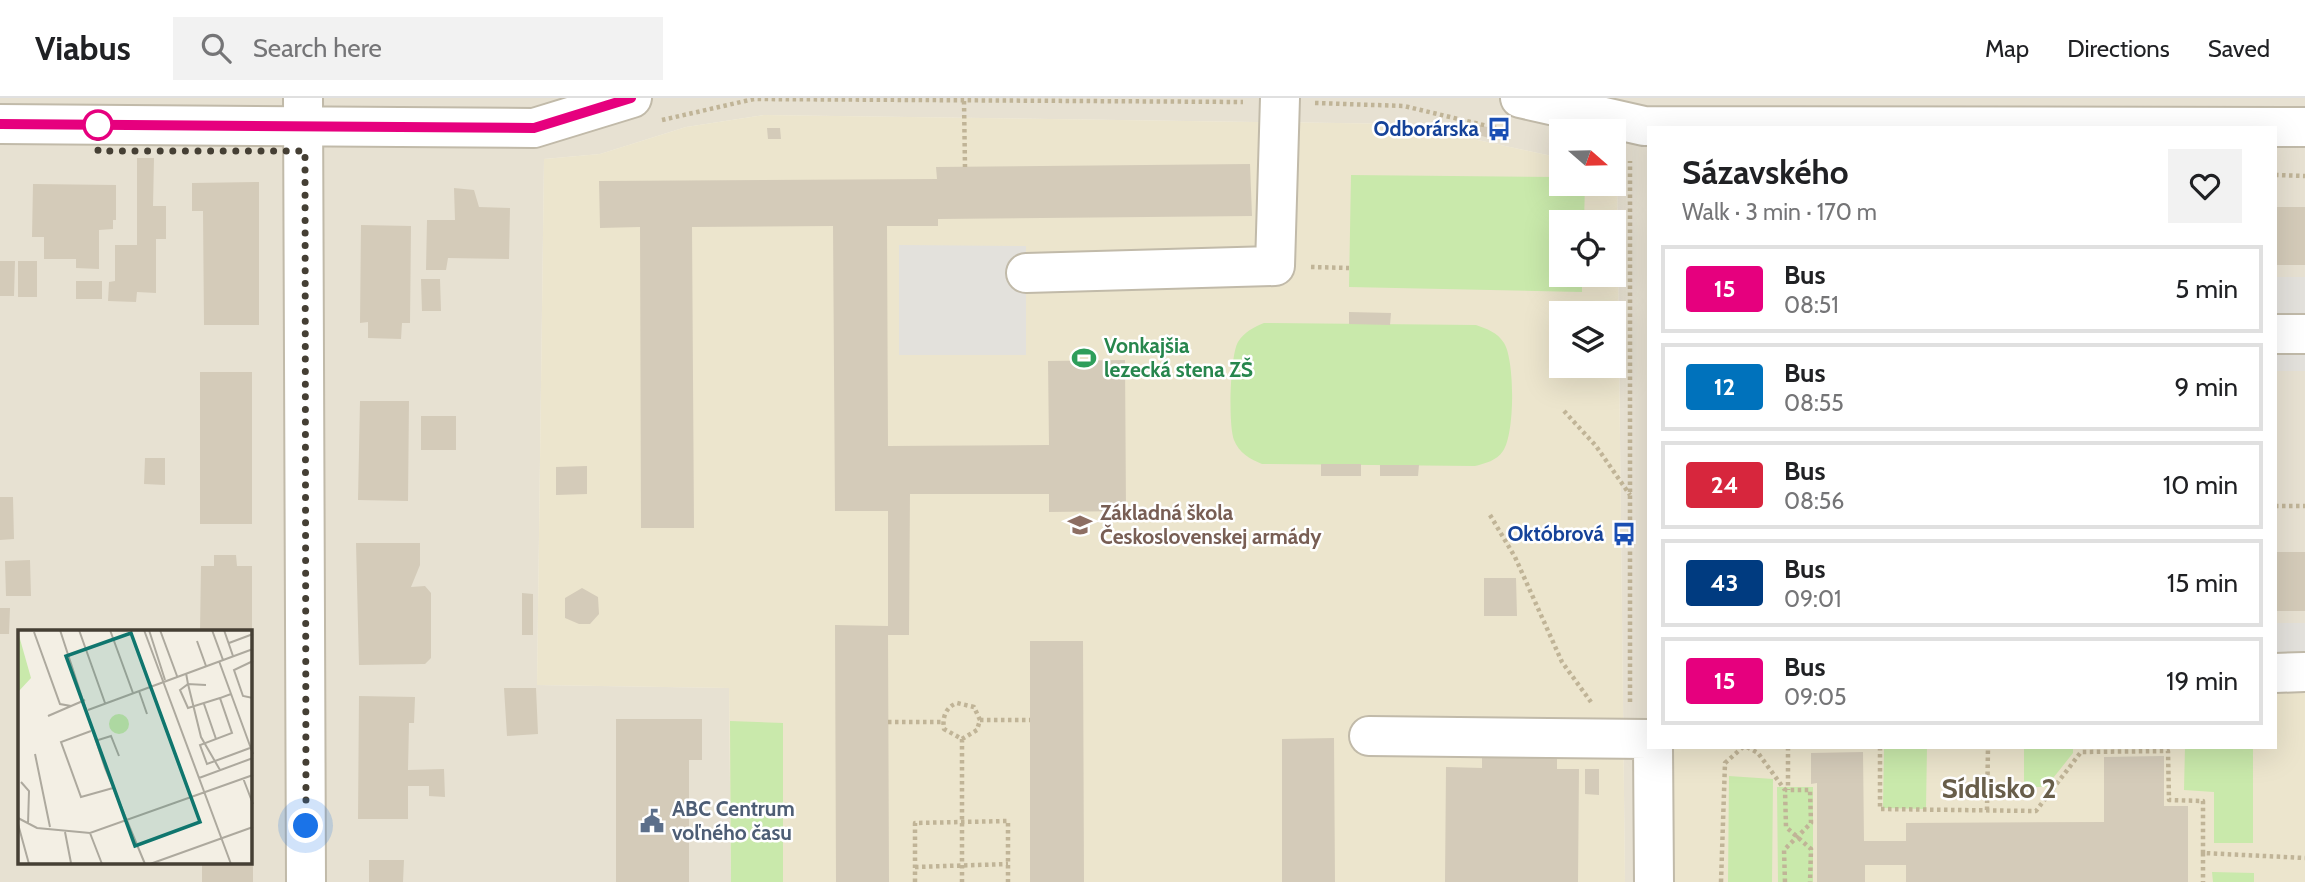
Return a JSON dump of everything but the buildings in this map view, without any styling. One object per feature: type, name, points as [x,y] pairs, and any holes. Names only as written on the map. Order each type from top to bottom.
[{"type":"street","points":[[1026,272],[1275,266],[1280,100]]},
{"type":"street","points":[[0,124],[303,112],[534,128],[645,109]]},
{"type":"street","points":[[303,112],[306,882]]},
{"type":"street","points":[[1711,126],[1758,112],[2269,126]]},
{"type":"street","points":[[1509,113],[1641,147]]},
{"type":"street","points":[[2277,126],[2305,127]]},
{"type":"street","points":[[2277,334],[2305,334]]},
{"type":"street","points":[[2277,673],[2305,673]]},
{"type":"street","points":[[1369,737],[1637,741],[1654,882]]},
{"type":"path","points":[[645,109],[754,99],[1280,100],[1509,113]]},
{"type":"path","points":[[964,100],[965,167]]},
{"type":"path","points":[[1637,741],[1630,496],[1641,147]]},
{"type":"path","points":[[2277,176],[2305,176]]},
{"type":"path","points":[[1564,411],[1596,446],[1630,496]]},
{"type":"path","points":[[2277,506],[2305,506]]},
{"type":"path","points":[[1490,515],[1515,557],[1562,662],[1637,741]]},
{"type":"path","points":[[957,703],[974,707],[979,720],[977,730],[962,739],[944,729],[943,722],[945,712],[957,703]]},
{"type":"path","points":[[979,720],[1030,720]]},
{"type":"path","points":[[888,722],[943,722]]},
{"type":"path","points":[[962,739],[962,882]]},
{"type":"path","points":[[1721,882],[1725,763],[1742,749]]},
{"type":"path","points":[[1749,749],[1758,753],[1786,790]]},
{"type":"path","points":[[1788,749],[1786,827],[1811,849],[1810,882]]},
{"type":"path","points":[[1880,749],[1880,808],[2036,811],[2081,752],[2168,751],[2169,800],[2203,800],[2203,882]]},
{"type":"path","points":[[1987,810],[1988,749]]},
{"type":"path","points":[[1784,882],[1784,850],[1811,823],[1810,790],[1786,790]]},
{"type":"path","points":[[915,882],[915,823],[1008,821],[1008,882]]},
{"type":"path","points":[[2203,853],[2305,858]]},
{"type":"path","points":[[915,867],[1008,864]]},
{"type":"shaded area","points":[[0,98],[2305,98],[2305,882],[1625,882],[1619,378],[1626,378],[1626,301],[1618,301],[1618,287],[1626,287],[1626,210],[1617,210],[1617,196],[1626,196],[1626,119],[1549,119],[1549,155],[1404,124],[764,115],[686,127],[600,154],[544,159],[537,685],[729,688],[731,882],[0,882]]},
{"type":"shaded area","name":"Základná škola Československej armády","points":[[764,115],[1404,124],[1549,155],[1549,196],[1617,196],[1617,210],[1549,210],[1549,287],[1618,287],[1618,301],[1549,301],[1549,378],[1619,378],[1625,882],[731,882],[729,688],[537,685],[544,159],[600,154],[686,127]]},
{"type":"shaded area","points":[[899,245],[1026,246],[1026,355],[899,355]]},
{"type":"shaded area","points":[[2277,277],[2305,277],[2305,371],[2277,371]]},
{"type":"shaded area","points":[[2277,623],[2305,623],[2305,673],[2277,673]]},
{"type":"shaded area","points":[[2305,672],[2305,882],[1654,882],[1653,749],[2277,749],[2277,673]]},
{"type":"green space","points":[[1351,175],[1549,177],[1549,196],[1585,196],[1584,210],[1549,210],[1549,287],[1582,287],[1582,292],[1349,287]]},
{"type":"green space","points":[[1264,323],[1476,325],[1492,331],[1504,343],[1508,352],[1512,380],[1510,429],[1503,451],[1487,463],[1475,466],[1262,464],[1253,460],[1236,445],[1232,432],[1232,375],[1238,342],[1243,335]]},
{"type":"green space","points":[[730,721],[783,723],[783,882],[731,882]]},
{"type":"green space","points":[[1884,749],[1927,749],[1926,809],[1883,808]]},
{"type":"green space","points":[[2024,749],[2073,749],[2073,753],[2046,787],[2024,787]]},
{"type":"green space","points":[[2185,749],[2253,749],[2253,843],[2214,843],[2214,792],[2184,790]]},
{"type":"green space","points":[[1729,776],[1773,779],[1772,882],[1728,882]]},
{"type":"green space","points":[[1777,787],[1813,787],[1813,882],[1778,882]]},
{"type":"green space","points":[[2212,872],[2254,873],[2254,882],[2213,882]]},
{"type":"bus line","name":"15","points":[[0,124],[534,128],[631,98]]},
{"type":"place","name":"Odborárska","points":[[1499,129]]},
{"type":"place","name":"Vonkajšia lezecká stena ZŠ","points":[[1084,358]]},
{"type":"place","name":"Základná škola Československej armády","points":[[1080,525]]},
{"type":"place","name":"Októbrová","points":[[1624,534]]},
{"type":"place","name":"ABC Centrum voľného času","points":[[652,821]]},
{"type":"district","name":"Sídlisko 2","points":[[1999,788]]},
{"type":"route","points":[[98,125],[98,151],[305,151],[306,826]]}]
